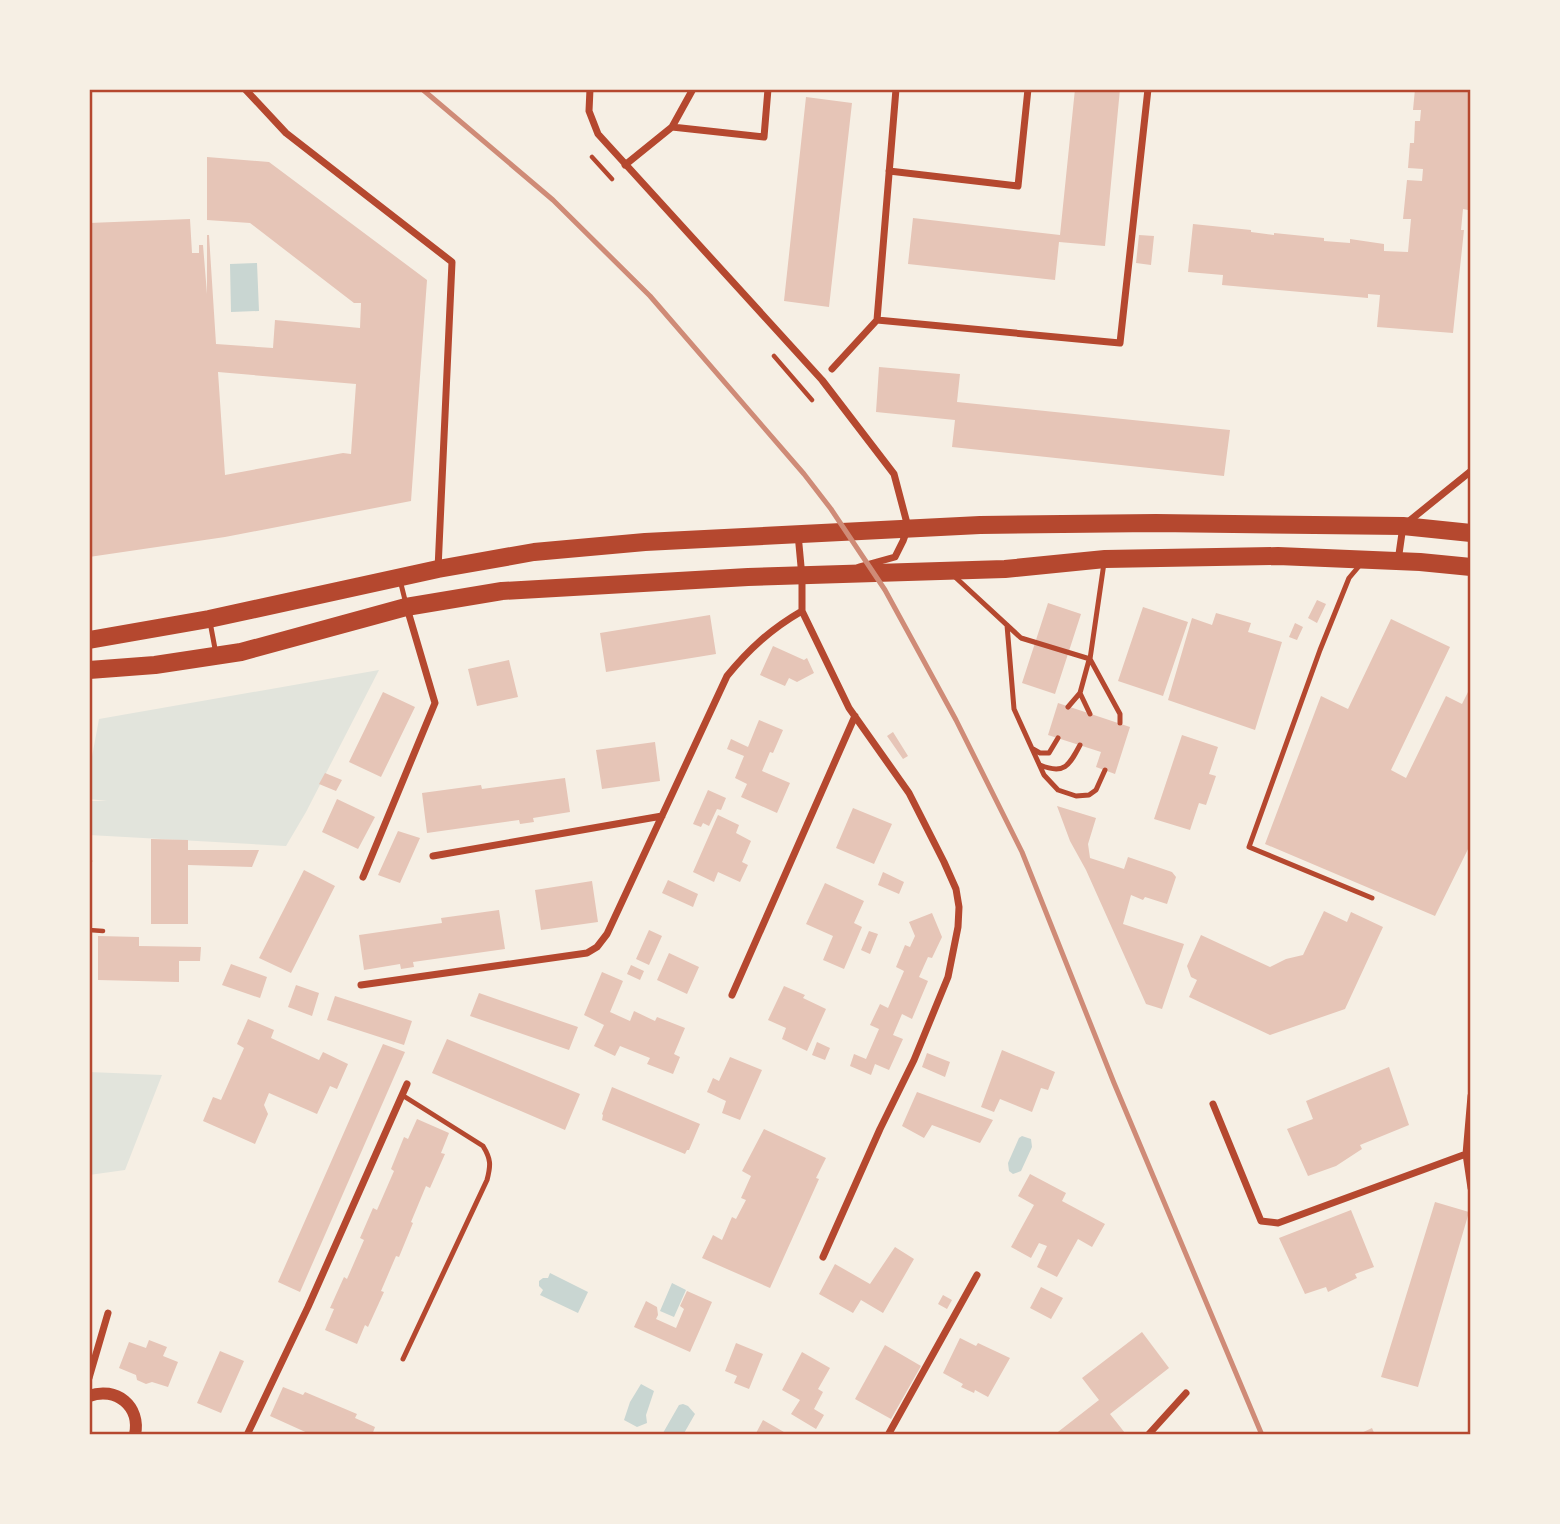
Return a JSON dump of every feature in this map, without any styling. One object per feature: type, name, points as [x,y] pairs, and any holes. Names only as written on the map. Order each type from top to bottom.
[{"type":"main road","points":[[89,640],[209,619],[438,569],[548,551],[645,542],[908,527],[1156,523],[1404,526],[1471,533]]},
{"type":"main road","points":[[89,670],[155,665],[241,652],[406,607],[502,592],[748,577],[1005,569],[1105,558],[1278,556],[1398,561],[1471,568]]},
{"type":"street","points":[[246,89],[286,133],[452,262],[438,569]]},
{"type":"street","points":[[590,89],[589,111],[598,134],[822,380],[894,474],[908,527],[895,557],[832,576]]},
{"type":"street","points":[[625,165],[672,127],[693,89]]},
{"type":"street","points":[[672,127],[764,137],[768,89]]},
{"type":"street","points":[[832,369],[877,320],[896,89]]},
{"type":"street","points":[[889,171],[1018,186],[1028,89]]},
{"type":"street","points":[[877,320],[1120,343],[1147,89]]},
{"type":"street","points":[[1398,561],[1404,526],[1471,471]]},
{"type":"street","points":[[798,533],[802,611],[855,716],[909,793],[956,889],[959,907],[958,927],[948,977],[914,1060],[823,1257]]},
{"type":"street","points":[[363,877],[435,704],[406,607]]},
{"type":"street","points":[[361,985],[587,953],[597,947],[607,934],[727,676],[750,649],[774,628],[802,611]]},
{"type":"street","points":[[732,995],[855,716]]},
{"type":"street","points":[[433,856],[662,816]]},
{"type":"street","points":[[247,1435],[308,1307],[407,1084]]},
{"type":"street","points":[[1471,1096],[1466,1154],[1471,1188]]},
{"type":"street","points":[[1213,1104],[1261,1221],[1267,1223],[1278,1223],[1466,1154]]},
{"type":"street","points":[[888,1435],[977,1275]]},
{"type":"street","points":[[89,1378],[108,1313]]},
{"type":"street","points":[[89,1396],[107,1393],[124,1399],[135,1414],[135,1435]]},
{"type":"street","points":[[1149,1435],[1186,1393]]},
{"type":"lane","points":[[822,380],[832,369]]},
{"type":"lane","points":[[1068,707],[1080,693],[1090,659],[1105,558]]},
{"type":"lane","points":[[1365,560],[1349,578],[1344,590],[1249,847],[1372,898]]},
{"type":"lane","points":[[950,572],[1021,638],[1090,659],[1120,714],[1119,723]]},
{"type":"lane","points":[[399,577],[406,607]]},
{"type":"lane","points":[[209,619],[216,655]]},
{"type":"lane","points":[[1007,625],[1014,709],[1040,765],[1058,790],[1076,796],[1089,796],[1096,790],[1105,770]]},
{"type":"lane","points":[[1080,693],[1090,714]]},
{"type":"lane","points":[[1031,747],[1040,753],[1049,753],[1058,738]]},
{"type":"lane","points":[[1040,765],[1052,770],[1064,769],[1072,761],[1080,745]]},
{"type":"lane","points":[[402,1095],[483,1146],[490,1157],[491,1166],[487,1180],[403,1359]]},
{"type":"path","points":[[89,930],[103,931]]},
{"type":"shaded area","points":[[257,263],[259,311],[231,312],[230,264]]},
{"type":"shaded area","points":[[379,670],[286,846],[89,835],[89,801],[107,801],[89,799],[89,773],[99,719]]},
{"type":"shaded area","points":[[89,1072],[162,1075],[125,1170],[89,1175]]},
{"type":"shaded area","points":[[1022,1136],[1031,1139],[1032,1147],[1021,1171],[1013,1174],[1009,1171],[1008,1163]]},
{"type":"shaded area","points":[[550,1273],[588,1292],[578,1313],[540,1295],[543,1290],[539,1281],[548,1278]]},
{"type":"shaded area","points":[[672,1283],[686,1290],[674,1317],[660,1311]]},
{"type":"shaded area","points":[[641,1384],[654,1391],[646,1415],[647,1423],[637,1427],[624,1420],[630,1402]]},
{"type":"shaded area","points":[[683,1404],[695,1414],[683,1435],[664,1435],[679,1405]]},
{"type":"building","points":[[1075,89],[1120,89],[1105,246],[1059,242],[1055,280],[908,264],[913,218],[1060,235]]},
{"type":"building","points":[[1415,89],[1471,89],[1471,189],[1468,210],[1463,209],[1461,230],[1464,230],[1453,333],[1377,327],[1380,295],[1368,294],[1368,298],[1222,285],[1223,275],[1188,272],[1193,224],[1274,235],[1324,238],[1324,241],[1350,243],[1350,239],[1384,244],[1384,251],[1408,252],[1411,219],[1403,219],[1407,180],[1422,181],[1423,169],[1408,168],[1410,143],[1414,143],[1415,121],[1420,121],[1421,110],[1413,110]]},
{"type":"building","points":[[806,97],[852,103],[829,307],[784,301]]},
{"type":"building","points":[[207,157],[269,162],[427,280],[411,501],[225,537],[89,557],[89,223],[190,219],[192,253],[199,253],[199,245],[203,245],[207,294],[209,235],[216,344],[273,348],[275,320],[360,328],[361,303],[354,303],[250,223],[207,220]],"holes":[[[218,372],[356,384],[351,454],[343,453],[225,475]]]},
{"type":"building","points":[[1139,235],[1154,236],[1151,265],[1136,263]]},
{"type":"building","points":[[879,367],[960,374],[957,402],[1230,430],[1224,476],[952,447],[955,420],[876,412]]},
{"type":"building","points":[[1317,600],[1326,604],[1317,623],[1308,618]]},
{"type":"building","points":[[1048,603],[1081,614],[1055,694],[1022,683]]},
{"type":"building","points":[[1143,607],[1188,622],[1163,696],[1118,681]]},
{"type":"building","points":[[1216,613],[1251,623],[1248,632],[1282,642],[1255,730],[1168,700],[1192,618],[1212,625]]},
{"type":"building","points":[[710,615],[716,654],[606,672],[600,633]]},
{"type":"building","points":[[1391,619],[1450,647],[1391,770],[1406,778],[1446,696],[1462,704],[1471,686],[1471,843],[1435,916],[1265,844],[1321,696],[1348,709]]},
{"type":"building","points":[[1295,623],[1303,627],[1297,640],[1289,637]]},
{"type":"building","points":[[773,646],[804,660],[807,658],[814,673],[797,682],[789,678],[785,686],[760,675]]},
{"type":"building","points":[[509,660],[518,697],[477,706],[468,669]]},
{"type":"building","points":[[383,692],[415,707],[381,777],[349,762]]},
{"type":"building","points":[[1058,703],[1130,727],[1115,774],[1096,767],[1101,752],[1048,735]]},
{"type":"building","points":[[759,720],[783,730],[762,771],[790,783],[777,813],[741,797],[747,784],[735,778],[744,756],[727,749],[731,739],[748,747]]},
{"type":"building","points":[[893,732],[908,756],[903,759],[887,736]]},
{"type":"building","points":[[1182,735],[1218,747],[1209,774],[1216,776],[1206,805],[1199,803],[1190,830],[1154,819]]},
{"type":"building","points":[[655,742],[660,781],[602,789],[596,750]]},
{"type":"building","points":[[325,773],[342,780],[336,791],[319,784]]},
{"type":"building","points":[[565,778],[570,812],[533,818],[534,822],[520,824],[519,820],[427,833],[422,793],[481,785],[482,789]]},
{"type":"building","points":[[708,790],[726,798],[709,826],[703,823],[701,827],[693,824]]},
{"type":"building","points":[[337,799],[375,817],[358,849],[322,832]]},
{"type":"building","points":[[1057,806],[1096,818],[1088,844],[1090,858],[1124,869],[1128,857],[1172,872],[1176,877],[1167,904],[1131,895],[1123,924],[1184,944],[1162,1009],[1146,1004],[1086,870],[1070,841]]},
{"type":"building","points":[[853,808],[892,824],[874,864],[836,848]]},
{"type":"building","points":[[718,815],[739,825],[736,833],[751,841],[742,862],[748,865],[740,882],[718,872],[714,882],[693,872]]},
{"type":"building","points":[[398,831],[420,838],[400,883],[378,875]]},
{"type":"building","points":[[151,839],[188,840],[188,850],[259,850],[252,867],[188,865],[188,924],[151,924]]},
{"type":"building","points":[[304,870],[335,886],[291,973],[259,958]]},
{"type":"building","points":[[883,872],[904,882],[899,894],[878,885]]},
{"type":"building","points":[[668,880],[698,894],[693,907],[662,893]]},
{"type":"building","points":[[592,881],[598,922],[541,930],[535,890]]},
{"type":"building","points":[[825,883],[864,901],[854,923],[862,927],[844,969],[823,960],[833,936],[806,924]]},
{"type":"building","points":[[499,910],[505,949],[413,962],[414,967],[401,969],[400,964],[364,970],[359,935],[442,923],[441,918]]},
{"type":"building","points":[[1324,911],[1347,922],[1351,912],[1383,927],[1345,1009],[1270,1035],[1189,997],[1197,980],[1191,977],[1187,966],[1201,935],[1270,967],[1303,955]]},
{"type":"building","points":[[932,913],[942,937],[932,958],[928,957],[919,977],[928,981],[912,1019],[902,1014],[893,1035],[903,1039],[889,1070],[875,1064],[871,1075],[850,1066],[854,1054],[866,1059],[879,1029],[870,1025],[880,1004],[888,1008],[904,971],[896,967],[905,945],[910,947],[915,936],[909,922]]},
{"type":"building","points":[[649,930],[662,936],[649,965],[636,959]]},
{"type":"building","points":[[869,931],[878,934],[870,954],[861,950]]},
{"type":"building","points":[[98,936],[139,937],[139,946],[201,947],[200,961],[179,961],[179,982],[98,980]]},
{"type":"building","points":[[669,953],[699,967],[687,994],[657,980]]},
{"type":"building","points":[[231,964],[267,977],[260,998],[222,985]]},
{"type":"building","points":[[631,965],[644,971],[640,980],[627,974]]},
{"type":"building","points":[[602,972],[623,981],[610,1012],[630,1021],[634,1011],[655,1021],[657,1017],[685,1028],[674,1054],[680,1057],[673,1074],[647,1064],[650,1058],[620,1046],[615,1056],[594,1046],[604,1025],[584,1015]]},
{"type":"building","points":[[296,985],[319,993],[312,1016],[288,1007]]},
{"type":"building","points":[[784,986],[805,995],[803,998],[826,1009],[807,1051],[782,1039],[786,1028],[768,1020]]},
{"type":"building","points":[[479,993],[578,1027],[569,1050],[470,1016]]},
{"type":"building","points":[[335,996],[412,1021],[404,1045],[327,1020]]},
{"type":"building","points":[[248,1019],[274,1030],[271,1038],[319,1060],[323,1052],[348,1064],[337,1089],[330,1086],[317,1114],[269,1093],[264,1105],[268,1114],[255,1144],[203,1121],[213,1097],[221,1100],[244,1048],[237,1044]]},
{"type":"building","points":[[447,1039],[580,1094],[565,1130],[432,1073]]},
{"type":"building","points":[[817,1042],[830,1048],[825,1060],[812,1055]]},
{"type":"building","points":[[383,1044],[405,1052],[300,1292],[278,1282]]},
{"type":"building","points":[[1002,1050],[1055,1072],[1048,1090],[1041,1088],[1032,1112],[1000,1099],[994,1112],[981,1107]]},
{"type":"building","points":[[927,1053],[950,1062],[945,1077],[922,1067]]},
{"type":"building","points":[[730,1057],[762,1070],[740,1120],[722,1113],[726,1101],[707,1092],[713,1078],[719,1081]]},
{"type":"building","points":[[1389,1067],[1409,1125],[1360,1145],[1362,1149],[1336,1166],[1308,1176],[1287,1129],[1313,1119],[1306,1101]]},
{"type":"building","points":[[612,1087],[700,1124],[689,1150],[685,1154],[602,1120]]},
{"type":"building","points":[[917,1092],[993,1120],[980,1143],[932,1125],[924,1138],[902,1126]]},
{"type":"building","points":[[417,1119],[449,1133],[441,1153],[445,1154],[430,1188],[426,1186],[399,1257],[396,1256],[381,1291],[384,1292],[357,1344],[325,1330],[334,1309],[330,1308],[344,1277],[347,1279],[364,1240],[360,1238],[373,1208],[377,1210],[394,1171],[391,1169],[404,1137],[408,1139]]},
{"type":"building","points":[[764,1129],[826,1158],[770,1288],[702,1258],[713,1235],[722,1240],[732,1217],[736,1219],[746,1200],[741,1198],[751,1176],[742,1171]]},
{"type":"building","points":[[1030,1174],[1066,1193],[1062,1201],[1105,1224],[1092,1247],[1078,1239],[1057,1277],[1037,1267],[1047,1246],[1039,1243],[1031,1258],[1011,1247],[1034,1205],[1018,1196]]},
{"type":"building","points":[[1435,1202],[1469,1212],[1418,1387],[1381,1377]]},
{"type":"building","points":[[1351,1210],[1374,1267],[1355,1274],[1357,1278],[1328,1292],[1326,1287],[1305,1294],[1279,1238]]},
{"type":"building","points":[[895,1247],[914,1259],[883,1313],[861,1300],[853,1313],[819,1294],[835,1264],[870,1284]]},
{"type":"building","points":[[1041,1287],[1063,1298],[1051,1319],[1030,1308]]},
{"type":"building","points":[[687,1291],[712,1302],[690,1352],[634,1327],[646,1301],[657,1307],[656,1319],[676,1328],[684,1309],[680,1306]]},
{"type":"building","points":[[943,1295],[952,1300],[947,1309],[938,1304]]},
{"type":"building","points":[[1142,1332],[1169,1368],[1110,1414],[1125,1433],[1054,1435],[1099,1400],[1082,1378]]},
{"type":"building","points":[[960,1338],[1010,1358],[988,1397],[961,1387],[963,1384],[943,1373]]},
{"type":"building","points":[[149,1340],[167,1347],[163,1356],[178,1362],[168,1387],[152,1382],[146,1384],[137,1380],[136,1375],[119,1368],[129,1342],[146,1348]]},
{"type":"building","points":[[736,1343],[763,1354],[749,1389],[734,1383],[737,1376],[725,1371]]},
{"type":"building","points":[[885,1345],[921,1366],[891,1419],[855,1399]]},
{"type":"building","points":[[220,1351],[244,1361],[221,1413],[197,1403]]},
{"type":"building","points":[[802,1352],[830,1368],[818,1389],[823,1392],[814,1409],[824,1415],[816,1429],[791,1414],[800,1400],[782,1390]]},
{"type":"building","points":[[283,1387],[303,1395],[305,1392],[357,1414],[355,1418],[375,1427],[372,1435],[312,1435],[270,1416]]},
{"type":"building","points":[[763,1420],[777,1428],[789,1435],[755,1435]]},
{"type":"building","points":[[1372,1428],[1375,1435],[1357,1435]]},
{"type":"railway","points":[[422,89],[553,200],[650,296],[804,474],[885,590],[956,720],[1022,852],[1114,1083],[1262,1435]]}]
